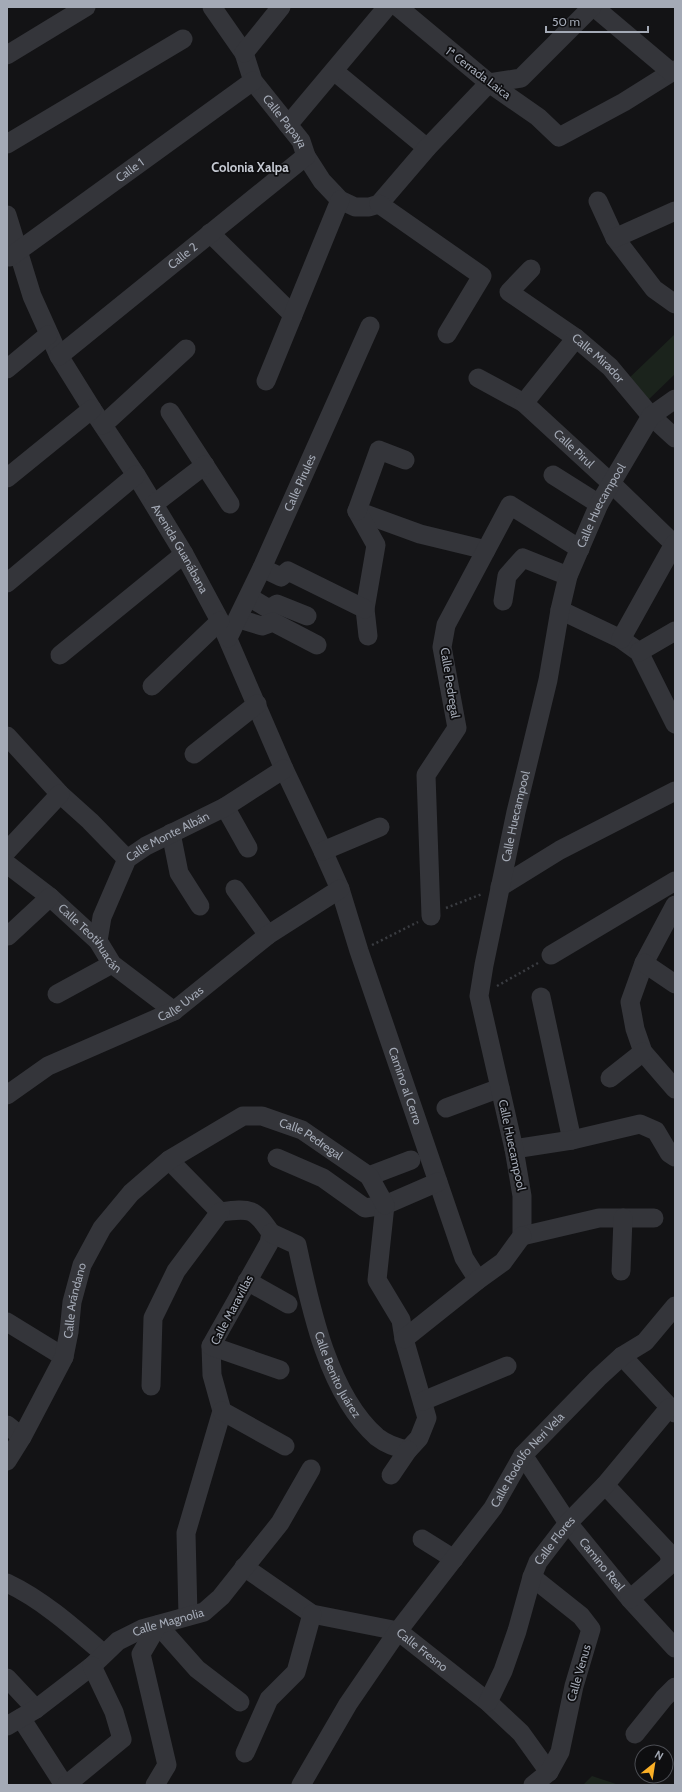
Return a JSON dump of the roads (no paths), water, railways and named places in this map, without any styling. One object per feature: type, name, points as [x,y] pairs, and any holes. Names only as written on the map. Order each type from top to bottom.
[{"type":"street","points":[[7,55],[86,7]]},
{"type":"street","name":"Calle Papaya","points":[[212,7],[244,53],[253,81],[301,141],[306,156],[322,181],[340,200],[355,207],[370,207],[379,204]]},
{"type":"street","points":[[244,53],[281,7]]},
{"type":"street","points":[[288,125],[387,7]]},
{"type":"street","name":"1ª Cerrada Laica","points":[[398,7],[489,83],[538,117],[559,137],[624,102],[673,71]]},
{"type":"street","points":[[447,334],[482,276],[379,204],[427,148],[489,83],[521,78],[593,7],[673,71]]},
{"type":"street","points":[[7,144],[183,39]]},
{"type":"street","points":[[334,71],[427,148]]},
{"type":"street","name":"Calle 1","points":[[13,254],[253,81]]},
{"type":"street","name":"Calle 2","points":[[59,356],[306,156]]},
{"type":"street","points":[[266,381],[340,200]]},
{"type":"street","points":[[598,201],[615,238],[654,289],[675,304]]},
{"type":"street","points":[[615,238],[675,211]]},
{"type":"street","name":"Avenida Guanábana","points":[[7,215],[13,254],[48,335],[59,356],[92,409],[154,504],[184,554],[220,621],[284,769],[324,851],[340,890]]},
{"type":"street","points":[[210,233],[293,315]]},
{"type":"street","name":"Calle Mirador","points":[[531,269],[509,292],[576,338],[610,367],[651,416],[675,438]]},
{"type":"street","name":"Calle Pirules","points":[[228,638],[239,619],[370,326]]},
{"type":"street","points":[[7,369],[48,335]]},
{"type":"street","points":[[524,403],[576,338]]},
{"type":"street","points":[[103,425],[186,349]]},
{"type":"street","name":"Calle Pirul","points":[[478,378],[524,403],[611,483],[674,545]]},
{"type":"street","points":[[651,416],[675,399]]},
{"type":"street","points":[[7,478],[92,409]]},
{"type":"street","points":[[170,412],[230,504]]},
{"type":"street","name":"Calle Huecampool","points":[[522,1236],[522,1196],[514,1150],[479,996],[500,887],[516,812],[548,680],[560,610],[568,576],[599,504],[651,416]]},
{"type":"street","points":[[368,636],[365,609],[376,544],[357,511],[379,450],[405,460]]},
{"type":"street","points":[[154,504],[205,465]]},
{"type":"street","points":[[7,583],[136,475]]},
{"type":"street","points":[[553,475],[599,504]]},
{"type":"street","name":"Calle Pedregal","points":[[431,916],[426,775],[457,728],[442,647],[446,625],[510,505],[580,549]]},
{"type":"street","points":[[357,511],[420,534],[486,550]]},
{"type":"street","points":[[621,639],[674,545]]},
{"type":"street","points":[[60,655],[184,554]]},
{"type":"street","points":[[503,601],[507,576],[524,558],[568,576]]},
{"type":"street","points":[[262,568],[281,577],[288,571],[365,609]]},
{"type":"street","points":[[249,597],[269,609],[277,604],[307,616]]},
{"type":"street","points":[[560,610],[621,639],[639,652],[670,704],[675,724]]},
{"type":"street","points":[[239,619],[262,626],[273,622],[317,646]]},
{"type":"street","points":[[152,686],[220,621]]},
{"type":"street","points":[[639,652],[675,632]]},
{"type":"street","points":[[194,754],[257,704]]},
{"type":"street","points":[[7,736],[60,794],[127,859]]},
{"type":"street","name":"Calle Monte Albán","points":[[98,941],[102,917],[127,859],[146,846],[226,807],[284,769]]},
{"type":"street","points":[[500,887],[560,850],[675,791]]},
{"type":"street","points":[[7,850],[60,794]]},
{"type":"street","points":[[226,807],[248,848]]},
{"type":"street","points":[[324,851],[380,827]]},
{"type":"street","points":[[171,833],[179,873],[200,906]]},
{"type":"street","name":"Calle Teotihuacán","points":[[7,864],[50,897],[98,941],[112,964],[174,1011]]},
{"type":"street","points":[[551,955],[675,881]]},
{"type":"street","points":[[235,890],[268,935]]},
{"type":"street","name":"Calle Uvas","points":[[7,1095],[48,1066],[174,1011],[268,935],[340,890]]},
{"type":"street","name":"Camino al Cerro","points":[[340,890],[359,951],[464,1258],[478,1280]]},
{"type":"street","points":[[8,936],[50,897]]},
{"type":"street","points":[[675,905],[644,963],[630,1002],[635,1029],[643,1052],[675,1089]]},
{"type":"street","points":[[644,963],[675,984]]},
{"type":"street","points":[[57,994],[112,964]]},
{"type":"street","points":[[541,997],[572,1140]]},
{"type":"street","points":[[610,1078],[643,1052]]},
{"type":"street","points":[[446,1108],[500,1088]]},
{"type":"street","name":"Calle Pedregal","points":[[169,1160],[243,1116],[262,1116],[302,1130],[369,1176],[385,1205]]},
{"type":"street","points":[[514,1150],[572,1140],[640,1124],[656,1131],[673,1150]]},
{"type":"street","points":[[276,1158],[323,1178],[365,1208],[385,1205],[438,1182]]},
{"type":"street","points":[[169,1160],[220,1212]]},
{"type":"street","name":"Calle Arándano","points":[[7,1461],[22,1437],[64,1357],[69,1332],[72,1302],[82,1265],[102,1228],[131,1193],[169,1160]]},
{"type":"street","points":[[369,1176],[411,1160]]},
{"type":"street","points":[[385,1205],[378,1280],[401,1320],[404,1339],[423,1401],[426,1418],[419,1438],[408,1450],[391,1475]]},
{"type":"street","points":[[151,1386],[153,1318],[176,1271],[220,1212],[245,1209],[259,1215],[271,1233]]},
{"type":"street","points":[[404,1339],[503,1262],[522,1236],[599,1218],[654,1218]]},
{"type":"street","points":[[621,1271],[623,1218]]},
{"type":"street","name":"Calle Maravillas","points":[[222,1410],[212,1375],[211,1346],[269,1243],[271,1233]]},
{"type":"street","name":"Calle Benito Juárez","points":[[271,1233],[297,1245],[314,1315],[334,1373],[352,1408],[378,1437],[395,1447],[408,1450]]},
{"type":"street","points":[[247,1281],[288,1304]]},
{"type":"street","name":"Calle Rodolfo Neri Vela","points":[[301,1785],[348,1704],[398,1631],[493,1508],[523,1455],[598,1378],[622,1356],[645,1342],[675,1306]]},
{"type":"street","points":[[7,1322],[64,1357]]},
{"type":"street","points":[[211,1346],[280,1370]]},
{"type":"street","name":"Calle Flores","points":[[488,1702],[503,1671],[538,1562],[568,1523],[606,1485],[672,1410],[622,1356]]},
{"type":"street","points":[[423,1401],[507,1366]]},
{"type":"street","points":[[188,1616],[186,1533],[222,1410],[285,1446]]},
{"type":"street","points":[[7,1425],[22,1437]]},
{"type":"street","name":"Camino Real","points":[[523,1455],[568,1523],[630,1599],[675,1648]]},
{"type":"street","name":"Calle Magnolia","points":[[21,1718],[98,1660],[118,1642],[130,1635],[142,1629],[204,1612],[220,1598],[280,1523],[311,1469]]},
{"type":"street","points":[[606,1485],[668,1552],[671,1560],[667,1567],[630,1599]]},
{"type":"street","points":[[422,1539],[454,1559]]},
{"type":"street","name":"Calle Fresno","points":[[244,1567],[312,1614],[398,1631],[488,1702],[521,1733],[549,1772]]},
{"type":"street","name":"Calle Venus","points":[[532,1577],[581,1616],[591,1629],[574,1686],[560,1752],[549,1772],[533,1785]]},
{"type":"street","points":[[7,1583],[24,1591],[64,1620],[98,1660],[122,1740],[65,1785],[21,1718],[7,1678]]},
{"type":"street","points":[[245,1753],[269,1699],[296,1672],[312,1614]]},
{"type":"street","points":[[155,1785],[167,1765],[141,1654],[158,1625],[197,1670],[240,1702]]},
{"type":"street","points":[[635,1734],[664,1698],[675,1687]]},
{"type":"district","name":"Colonia Xalpa","points":[[250,167]]}]
